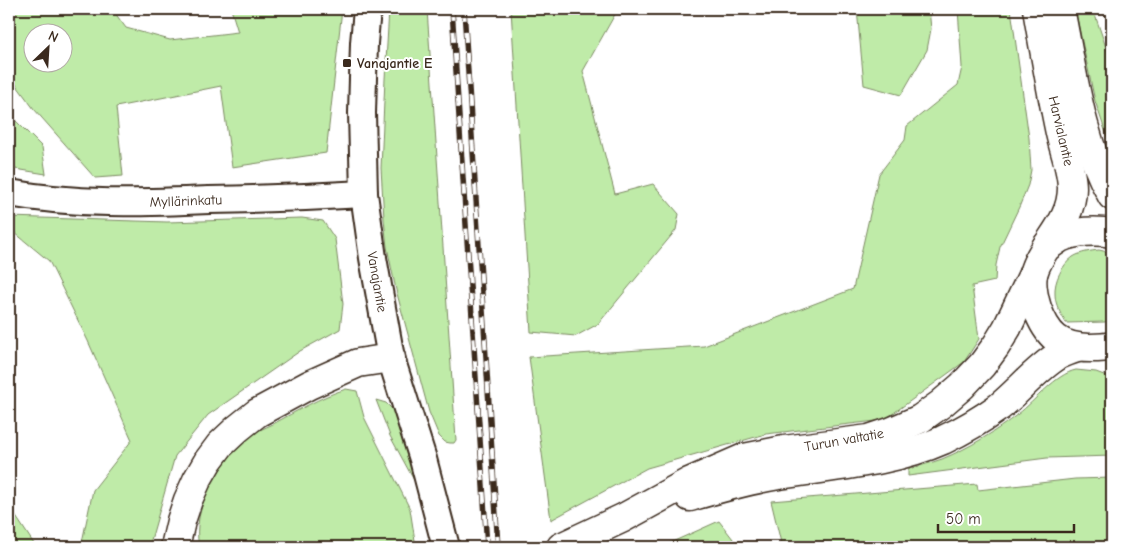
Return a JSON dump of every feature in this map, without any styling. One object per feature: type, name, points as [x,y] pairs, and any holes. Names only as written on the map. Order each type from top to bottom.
[{"type":"highway","name":"Harvialantie","points":[[1033,274],[1046,248],[1063,222],[1070,205],[1072,190],[1072,178],[1049,79],[1037,9]]},
{"type":"highway","name":"Harvialantie","points":[[1060,9],[1083,124],[1096,164],[1112,196]]},
{"type":"highway","points":[[1046,248],[1060,238],[1075,234],[1099,231],[1112,233]]},
{"type":"highway","points":[[1033,274],[1032,285],[1037,306],[1042,321],[1049,333],[1058,341],[1077,348],[1112,346]]},
{"type":"highway","name":"Turun valtatie","points":[[561,547],[623,518],[689,482],[744,458],[784,450],[868,439],[920,419],[962,386],[982,364],[1007,328],[1033,274]]},
{"type":"highway","name":"Turun valtatie","points":[[623,518],[724,487],[777,475],[872,462],[913,452],[943,440],[972,425],[999,407],[1047,363],[1061,354],[1077,348]]},
{"type":"highway","points":[[178,544],[188,500],[197,480],[220,445],[236,429],[257,413],[309,385],[358,363],[391,358]]},
{"type":"street","name":"Vanajantie","points":[[367,9],[362,113],[364,194],[372,258],[391,358],[424,459],[446,547]]},
{"type":"street","name":"Myllärinkatu","points":[[9,193],[29,197],[114,203],[364,194]]},
{"type":"green space","points":[[9,9],[112,9],[126,28],[170,40],[238,32],[231,9],[342,9],[326,153],[232,167],[221,86],[116,107],[123,176],[95,178],[34,109],[9,75]]},
{"type":"green space","points":[[389,9],[427,9],[456,440],[454,443],[445,442],[439,436],[429,412],[396,290],[387,247],[381,168]]},
{"type":"green space","points":[[511,9],[618,9],[583,71],[615,194],[653,184],[679,214],[676,230],[598,324],[576,336],[531,332]]},
{"type":"green space","points":[[857,9],[929,9],[931,29],[927,50],[901,95],[864,85]]},
{"type":"green space","points":[[958,9],[1011,9],[1029,138],[1031,170],[1028,185],[1020,205],[1000,247],[995,281],[972,286],[979,339],[964,362],[884,420],[766,434],[647,468],[551,520],[529,357],[704,346],[853,289],[879,174],[905,140],[907,126],[958,85],[962,67]]},
{"type":"green space","points":[[1075,9],[1093,9],[1112,65],[1112,151],[1095,101]]},
{"type":"green space","points":[[9,114],[42,147],[46,174],[9,168]]},
{"type":"green space","points":[[9,217],[167,222],[302,218],[323,221],[335,239],[343,304],[340,329],[300,351],[208,415],[175,456],[149,547],[81,547],[93,490],[132,440],[88,341],[49,261],[9,228]]},
{"type":"green space","points":[[1099,250],[1112,253],[1112,319],[1105,322],[1066,323],[1055,298],[1056,284],[1060,274],[1065,264],[1073,257]]},
{"type":"green space","points":[[1076,370],[1096,372],[1112,378],[1112,456],[1047,458],[908,476],[908,469],[942,459],[972,445],[1018,414],[1053,382]]},
{"type":"green space","points":[[346,389],[357,391],[364,417],[410,509],[416,547],[199,547],[199,517],[203,502],[217,474],[236,449],[256,432],[318,400]]},
{"type":"green space","points":[[376,400],[386,403],[396,413],[411,452],[416,484],[390,436]]},
{"type":"green space","points":[[1112,478],[1112,547],[782,547],[771,501],[977,484],[978,490],[1075,479]]},
{"type":"green space","points":[[9,506],[36,547],[9,547]]},
{"type":"green space","points":[[719,521],[733,539],[734,547],[661,547]]},
{"type":"railway","points":[[452,9],[487,547]]},
{"type":"railway","points":[[464,9],[498,547]]},
{"type":"place","name":"Vanajantie E","points":[[347,63]]}]
